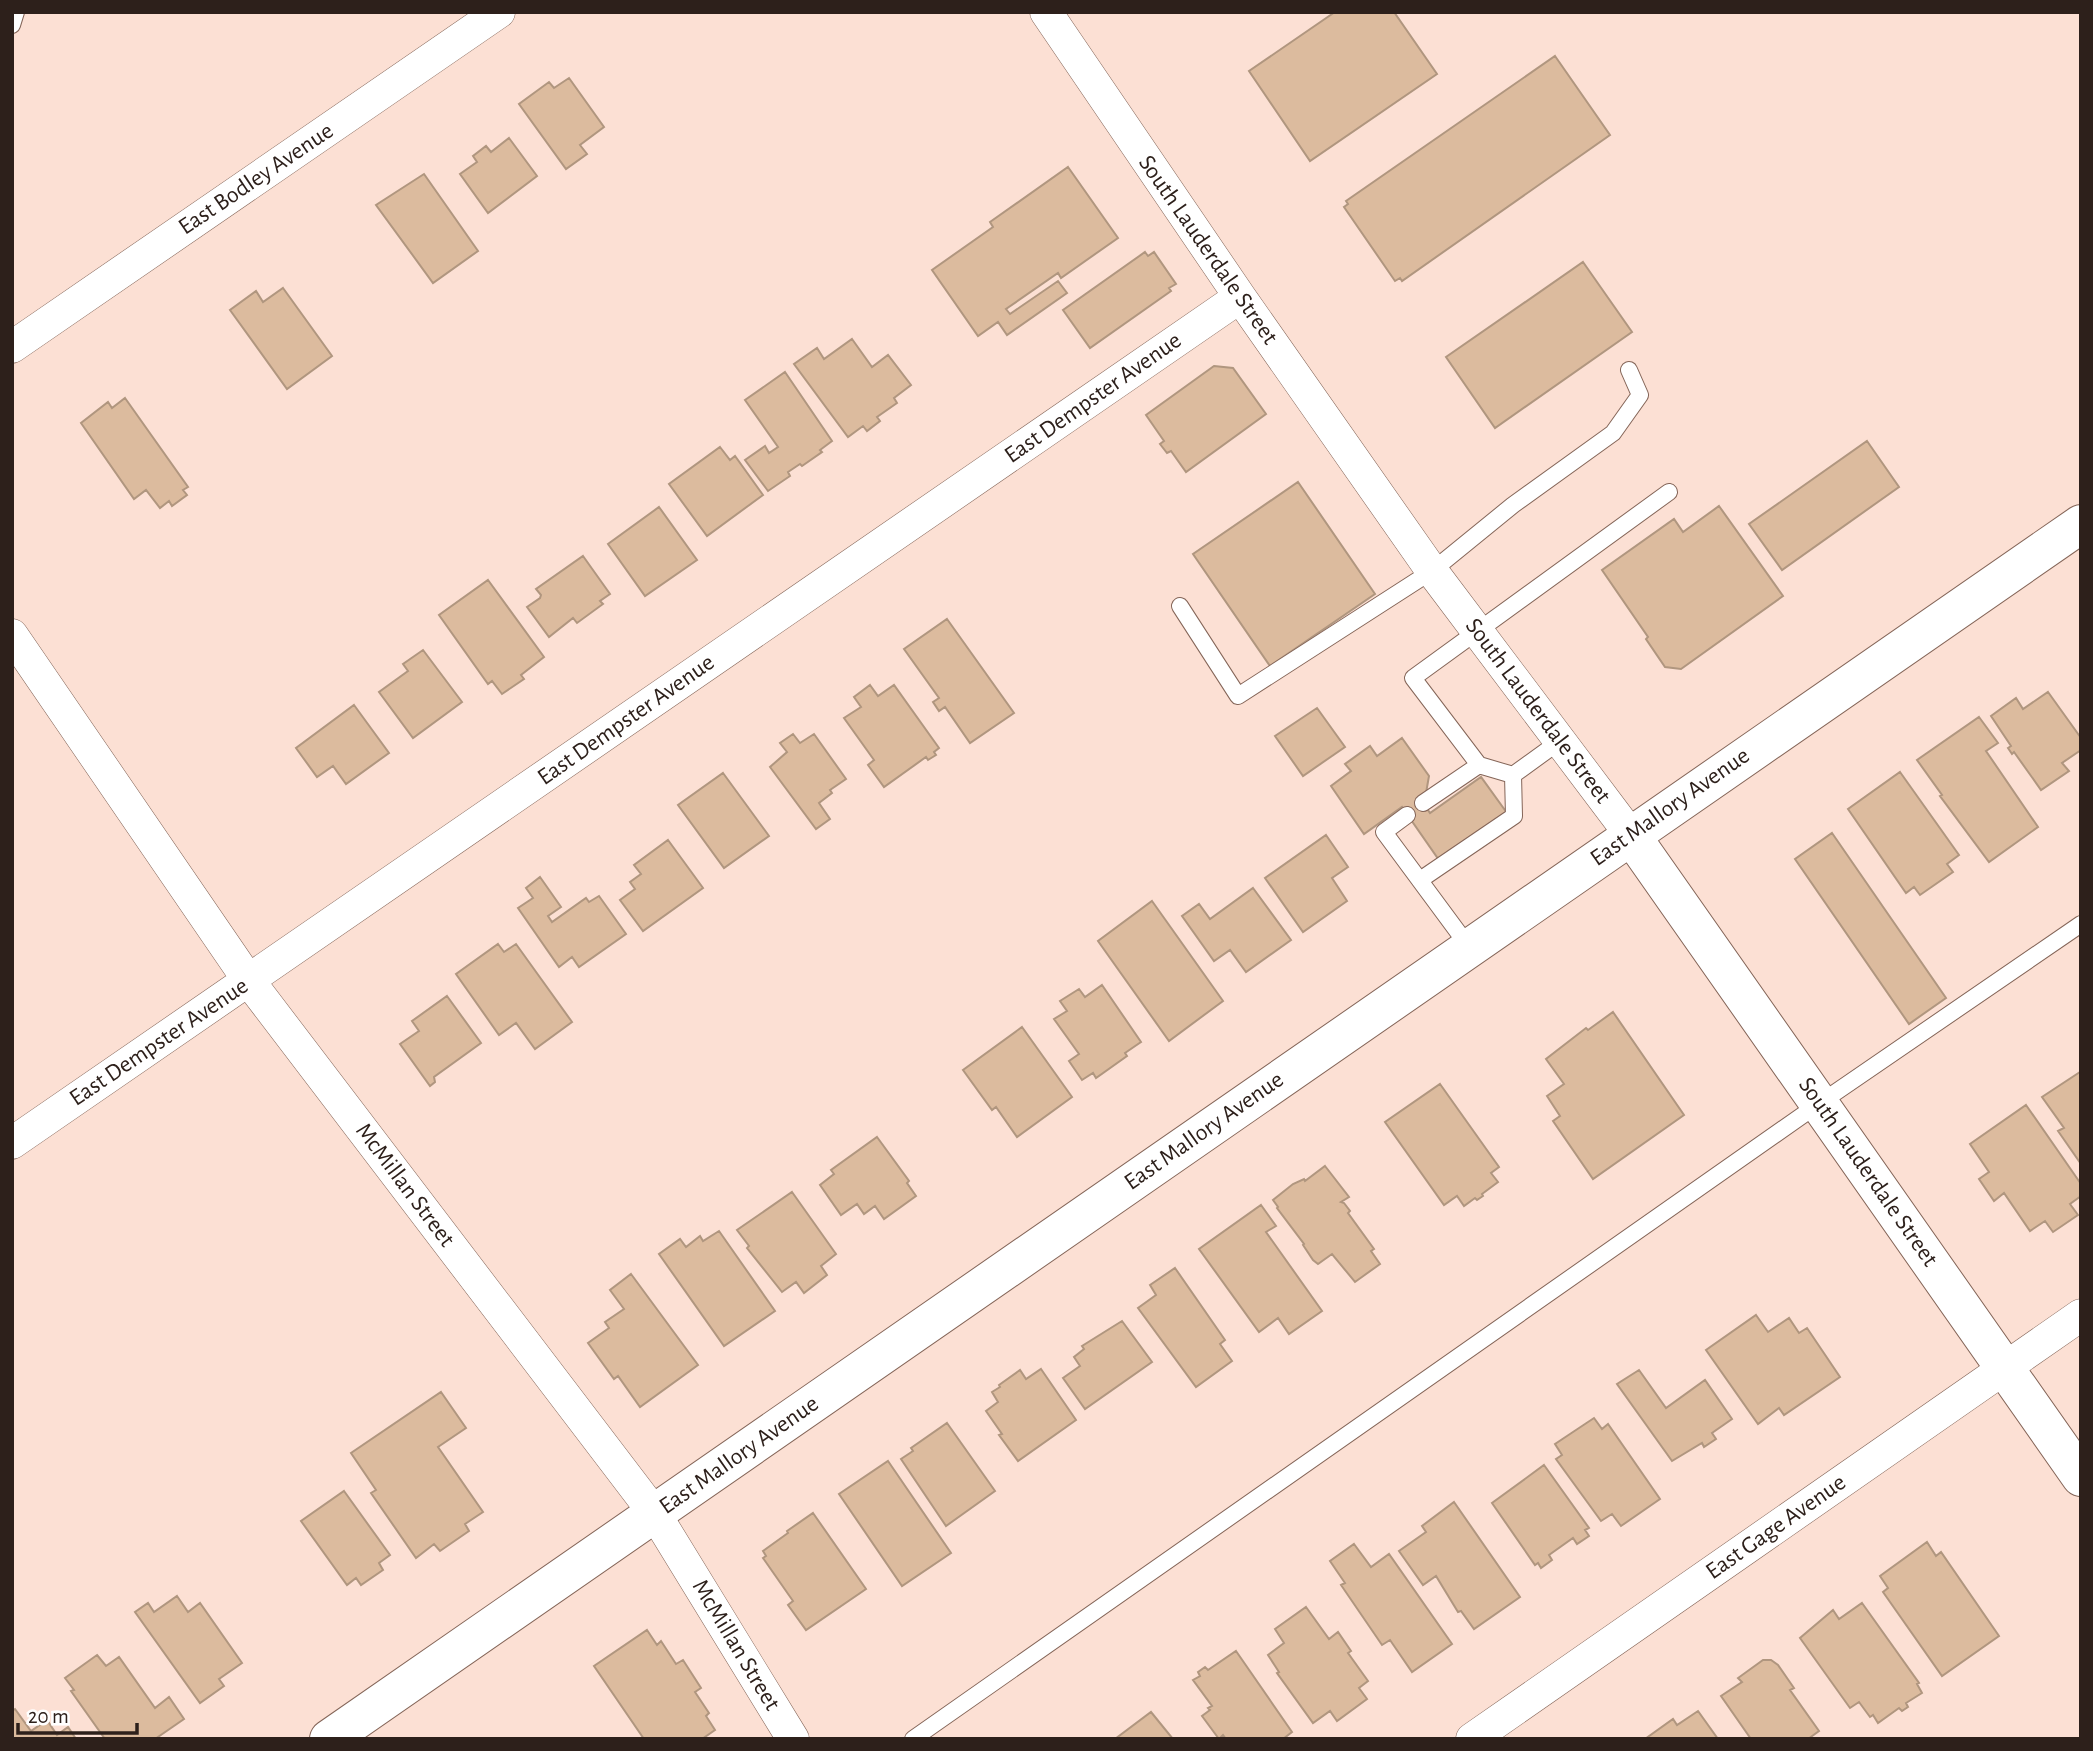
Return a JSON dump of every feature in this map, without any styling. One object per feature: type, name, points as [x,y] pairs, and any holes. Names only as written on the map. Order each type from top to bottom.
[{"type":"main road","name":"East Mallory Avenue","points":[[329,1739],[1630,834],[2081,524]]},
{"type":"main road","name":"South Lauderdale Street","points":[[1630,834],[2081,1478]]},
{"type":"street","name":"East Bodley Avenue","points":[[12,346],[499,12]]},
{"type":"street","name":"South Lauderdale Street","points":[[1046,12],[1240,297],[1432,571],[1630,834]]},
{"type":"street","name":"East Dempster Avenue","points":[[12,1143],[1240,297]]},
{"type":"street","name":"McMillan Street","points":[[12,635],[249,981],[655,1514],[793,1739]]},
{"type":"street","name":"East Gage Avenue","points":[[1472,1739],[2081,1315]]},
{"type":"lane","points":[[12,25],[16,12]]},
{"type":"lane","points":[[1180,606],[1237,696],[1432,571],[1513,505],[1613,433],[1640,396],[1629,370]]},
{"type":"lane","points":[[1513,775],[1479,765],[1413,678],[1669,492]]},
{"type":"lane","points":[[1513,775],[1560,741]]},
{"type":"lane","points":[[1423,803],[1479,765]]},
{"type":"lane","points":[[1420,880],[1514,816],[1513,775]]},
{"type":"lane","points":[[1407,815],[1384,832],[1469,947]]},
{"type":"lane","points":[[914,1739],[1820,1103],[2081,924]]},
{"type":"building","points":[[1335,12],[1394,12],[1437,74],[1310,161],[1249,71]]},
{"type":"building","points":[[1555,56],[1610,135],[1402,281],[1400,278],[1395,281],[1344,207],[1348,204],[1346,201]]},
{"type":"building","points":[[569,78],[604,127],[580,145],[587,154],[566,169],[519,104],[549,82],[554,88]]},
{"type":"building","points":[[509,138],[537,176],[488,213],[460,174],[477,162],[473,156],[486,146],[491,152]]},
{"type":"building","points":[[1068,167],[1118,238],[1061,278],[1058,273],[1006,309],[1010,314],[1058,281],[1067,293],[1007,335],[998,322],[978,336],[932,270],[993,227],[990,222]]},
{"type":"building","points":[[424,174],[478,251],[433,283],[376,205]]},
{"type":"building","points":[[1145,252],[1148,256],[1154,252],[1176,284],[1169,288],[1171,291],[1090,348],[1063,310]]},
{"type":"building","points":[[1583,262],[1632,332],[1495,428],[1446,357]]},
{"type":"building","points":[[283,288],[332,356],[287,389],[230,310],[256,291],[263,302]]},
{"type":"building","points":[[852,339],[872,367],[888,355],[911,385],[894,398],[897,403],[877,417],[880,421],[867,431],[863,426],[848,437],[794,364],[817,348],[824,359]]},
{"type":"building","points":[[1214,366],[1233,368],[1266,414],[1186,472],[1171,451],[1167,453],[1160,444],[1164,441],[1146,415]]},
{"type":"building","points":[[785,372],[832,441],[820,450],[822,452],[788,472],[790,476],[768,491],[745,460],[765,446],[769,453],[778,447],[745,400]]},
{"type":"building","points":[[125,398],[188,487],[183,490],[187,495],[172,506],[169,501],[160,508],[146,490],[134,499],[81,423],[108,402],[112,408]]},
{"type":"building","points":[[1867,441],[1899,487],[1782,570],[1749,524]]},
{"type":"building","points":[[720,447],[730,460],[735,456],[763,495],[707,536],[669,484]]},
{"type":"building","points":[[1298,482],[1375,594],[1270,666],[1193,554]]},
{"type":"building","points":[[1719,506],[1783,596],[1681,669],[1665,667],[1602,570],[1674,519],[1683,532]]},
{"type":"building","points":[[659,507],[697,560],[645,596],[608,544]]},
{"type":"building","points":[[583,556],[610,594],[600,601],[603,604],[577,623],[573,618],[549,637],[527,607],[540,598],[541,595],[536,589]]},
{"type":"building","points":[[488,580],[544,657],[521,675],[524,679],[502,694],[492,681],[488,684],[439,615]]},
{"type":"building","points":[[947,619],[1014,713],[970,743],[945,707],[939,711],[933,702],[939,698],[904,649]]},
{"type":"building","points":[[423,650],[462,702],[413,738],[379,692],[408,671],[403,664]]},
{"type":"building","points":[[870,685],[878,696],[894,685],[939,748],[934,752],[936,755],[928,760],[926,757],[884,787],[868,765],[874,760],[844,718],[861,707],[854,697]]},
{"type":"building","points":[[2048,692],[2081,738],[2081,750],[2062,763],[2069,771],[2041,790],[2014,752],[2012,754],[2008,748],[2011,746],[1991,716],[2016,698],[2023,709]]},
{"type":"building","points":[[354,705],[389,753],[346,784],[333,766],[317,777],[296,748]]},
{"type":"building","points":[[1317,708],[1345,747],[1303,776],[1275,736]]},
{"type":"building","points":[[1979,717],[1998,743],[1986,751],[2038,827],[1989,862],[1917,760]]},
{"type":"building","points":[[793,734],[800,743],[814,734],[846,779],[830,790],[832,793],[819,803],[830,819],[816,829],[770,767],[787,752],[780,743]]},
{"type":"building","points":[[1402,738],[1429,776],[1426,793],[1419,797],[1430,813],[1481,777],[1507,813],[1439,860],[1402,807],[1364,834],[1331,786],[1351,771],[1345,764],[1370,746],[1377,756]]},
{"type":"building","points":[[1900,772],[1959,855],[1947,864],[1953,872],[1920,895],[1914,887],[1906,893],[1848,809]]},
{"type":"building","points":[[723,773],[769,836],[724,868],[678,805]]},
{"type":"building","points":[[1832,833],[1946,998],[1909,1024],[1795,859]]},
{"type":"building","points":[[1326,835],[1348,867],[1332,878],[1347,901],[1303,932],[1265,878]]},
{"type":"building","points":[[668,840],[703,888],[643,931],[620,900],[635,889],[630,882],[641,874],[634,865]]},
{"type":"building","points":[[540,877],[561,907],[548,916],[552,922],[586,898],[589,902],[599,896],[626,934],[579,967],[572,957],[559,967],[518,908],[533,898],[526,888]]},
{"type":"building","points":[[1253,888],[1291,940],[1246,972],[1230,950],[1214,961],[1182,916],[1199,904],[1210,919]]},
{"type":"building","points":[[1152,901],[1223,1001],[1169,1041],[1098,941]]},
{"type":"building","points":[[498,944],[504,952],[516,944],[572,1022],[535,1049],[516,1023],[499,1035],[456,974]]},
{"type":"building","points":[[1102,985],[1141,1042],[1125,1053],[1127,1056],[1096,1078],[1093,1073],[1082,1080],[1069,1061],[1079,1054],[1054,1019],[1067,1011],[1060,1001],[1079,989],[1085,997]]},
{"type":"building","points":[[447,996],[481,1043],[434,1077],[435,1082],[430,1086],[400,1044],[419,1031],[412,1021]]},
{"type":"building","points":[[1613,1012],[1684,1115],[1593,1179],[1553,1121],[1560,1116],[1547,1096],[1564,1084],[1546,1059],[1586,1028],[1588,1030]]},
{"type":"building","points":[[1022,1027],[1072,1097],[1017,1137],[996,1107],[992,1110],[963,1070]]},
{"type":"building","points":[[2080,1072],[2081,1164],[2058,1131],[2064,1128],[2042,1097]]},
{"type":"building","points":[[1440,1084],[1499,1167],[1491,1173],[1498,1182],[1482,1194],[1483,1196],[1464,1206],[1457,1196],[1444,1205],[1385,1122]]},
{"type":"building","points":[[2026,1105],[2081,1184],[2081,1196],[2070,1204],[2078,1215],[2053,1232],[2045,1221],[2030,1231],[2004,1193],[1994,1201],[1979,1179],[1989,1172],[1970,1144]]},
{"type":"building","points":[[877,1137],[909,1181],[907,1183],[916,1196],[884,1219],[875,1206],[864,1214],[857,1204],[841,1215],[820,1185],[834,1174],[831,1170]]},
{"type":"building","points":[[1325,1166],[1349,1197],[1341,1202],[1350,1211],[1348,1213],[1374,1249],[1371,1251],[1380,1264],[1355,1282],[1332,1254],[1318,1264],[1313,1260],[1273,1200],[1293,1184],[1304,1179],[1305,1181]]},
{"type":"building","points":[[792,1192],[836,1254],[821,1266],[827,1275],[804,1293],[796,1282],[782,1292],[747,1248],[749,1246],[737,1230]]},
{"type":"building","points":[[1261,1205],[1276,1226],[1266,1232],[1322,1311],[1289,1334],[1278,1318],[1259,1332],[1199,1249]]},
{"type":"building","points":[[719,1231],[775,1311],[724,1346],[659,1254],[680,1239],[686,1247],[700,1236],[703,1241]]},
{"type":"building","points":[[1175,1268],[1225,1340],[1220,1344],[1232,1361],[1196,1387],[1138,1308],[1156,1295],[1150,1285]]},
{"type":"building","points":[[631,1274],[698,1365],[640,1407],[618,1376],[614,1379],[588,1343],[609,1328],[605,1322],[624,1309],[610,1290]]},
{"type":"building","points":[[1756,1315],[1768,1332],[1789,1318],[1799,1333],[1807,1328],[1840,1377],[1784,1415],[1779,1408],[1758,1424],[1706,1350]]},
{"type":"building","points":[[1122,1321],[1152,1362],[1085,1409],[1063,1378],[1080,1366],[1074,1357],[1084,1349],[1082,1346]]},
{"type":"building","points":[[1041,1369],[1076,1420],[1018,1461],[986,1411],[998,1402],[992,1392],[1000,1387],[999,1385],[1020,1370],[1026,1379]]},
{"type":"building","points":[[1639,1370],[1666,1408],[1705,1380],[1732,1419],[1712,1433],[1716,1439],[1704,1447],[1702,1443],[1672,1461],[1617,1384]]},
{"type":"building","points":[[441,1392],[466,1428],[438,1447],[483,1512],[465,1524],[469,1531],[440,1551],[434,1544],[416,1558],[371,1493],[376,1490],[351,1453]]},
{"type":"building","points":[[1594,1418],[1602,1429],[1608,1424],[1660,1499],[1621,1526],[1612,1514],[1601,1521],[1556,1459],[1562,1455],[1555,1444]]},
{"type":"building","points":[[947,1423],[995,1491],[946,1526],[901,1459],[913,1451],[911,1448]]},
{"type":"building","points":[[888,1461],[951,1553],[902,1586],[839,1494]]},
{"type":"building","points":[[1544,1465],[1589,1528],[1585,1530],[1589,1536],[1577,1544],[1573,1538],[1549,1555],[1552,1560],[1541,1568],[1538,1563],[1535,1565],[1492,1503]]},
{"type":"building","points":[[344,1491],[390,1555],[379,1563],[383,1570],[361,1585],[356,1578],[347,1585],[301,1521]]},
{"type":"building","points":[[1454,1502],[1520,1597],[1474,1629],[1461,1611],[1458,1612],[1436,1576],[1423,1585],[1399,1551],[1426,1532],[1422,1526]]},
{"type":"building","points":[[813,1513],[866,1589],[806,1630],[788,1605],[793,1601],[763,1558],[766,1556],[763,1551]]},
{"type":"building","points":[[1927,1542],[1936,1556],[1941,1552],[1999,1636],[1942,1676],[1883,1592],[1888,1588],[1880,1576]]},
{"type":"building","points":[[1354,1544],[1371,1567],[1389,1554],[1452,1644],[1412,1672],[1390,1640],[1382,1645],[1341,1585],[1345,1583],[1330,1561]]},
{"type":"building","points":[[177,1596],[188,1612],[200,1603],[242,1663],[219,1679],[224,1686],[200,1703],[135,1612],[148,1603],[154,1612]]},
{"type":"building","points":[[1862,1603],[1919,1683],[1917,1684],[1922,1693],[1906,1703],[1908,1707],[1902,1711],[1899,1708],[1878,1723],[1859,1702],[1850,1708],[1800,1638],[1833,1610],[1839,1619]]},
{"type":"building","points":[[1306,1607],[1329,1639],[1338,1632],[1351,1651],[1348,1653],[1368,1681],[1359,1688],[1367,1699],[1337,1721],[1330,1711],[1313,1723],[1277,1673],[1279,1672],[1268,1655],[1284,1643],[1275,1629]]},
{"type":"building","points":[[647,1630],[657,1645],[661,1641],[676,1664],[683,1660],[701,1688],[695,1692],[709,1713],[706,1716],[715,1730],[702,1739],[644,1739],[594,1666]]},
{"type":"building","points":[[1236,1651],[1292,1732],[1283,1739],[1226,1739],[1223,1735],[1219,1739],[1202,1716],[1212,1706],[1193,1680],[1200,1676],[1198,1672],[1205,1667],[1208,1670]]},
{"type":"building","points":[[97,1655],[106,1666],[119,1657],[155,1708],[169,1697],[184,1719],[155,1739],[105,1739],[71,1691],[74,1690],[65,1678]]},
{"type":"building","points":[[1763,1660],[1771,1660],[1778,1665],[1794,1688],[1790,1690],[1819,1731],[1808,1739],[1751,1739],[1721,1696],[1742,1682],[1738,1678]]},
{"type":"building","points":[[15,1709],[31,1731],[47,1720],[57,1735],[68,1727],[76,1739],[12,1739],[12,1711]]},
{"type":"building","points":[[1698,1711],[1718,1739],[1645,1739],[1673,1719],[1677,1725]]},
{"type":"building","points":[[1151,1712],[1173,1739],[1115,1739]]}]
